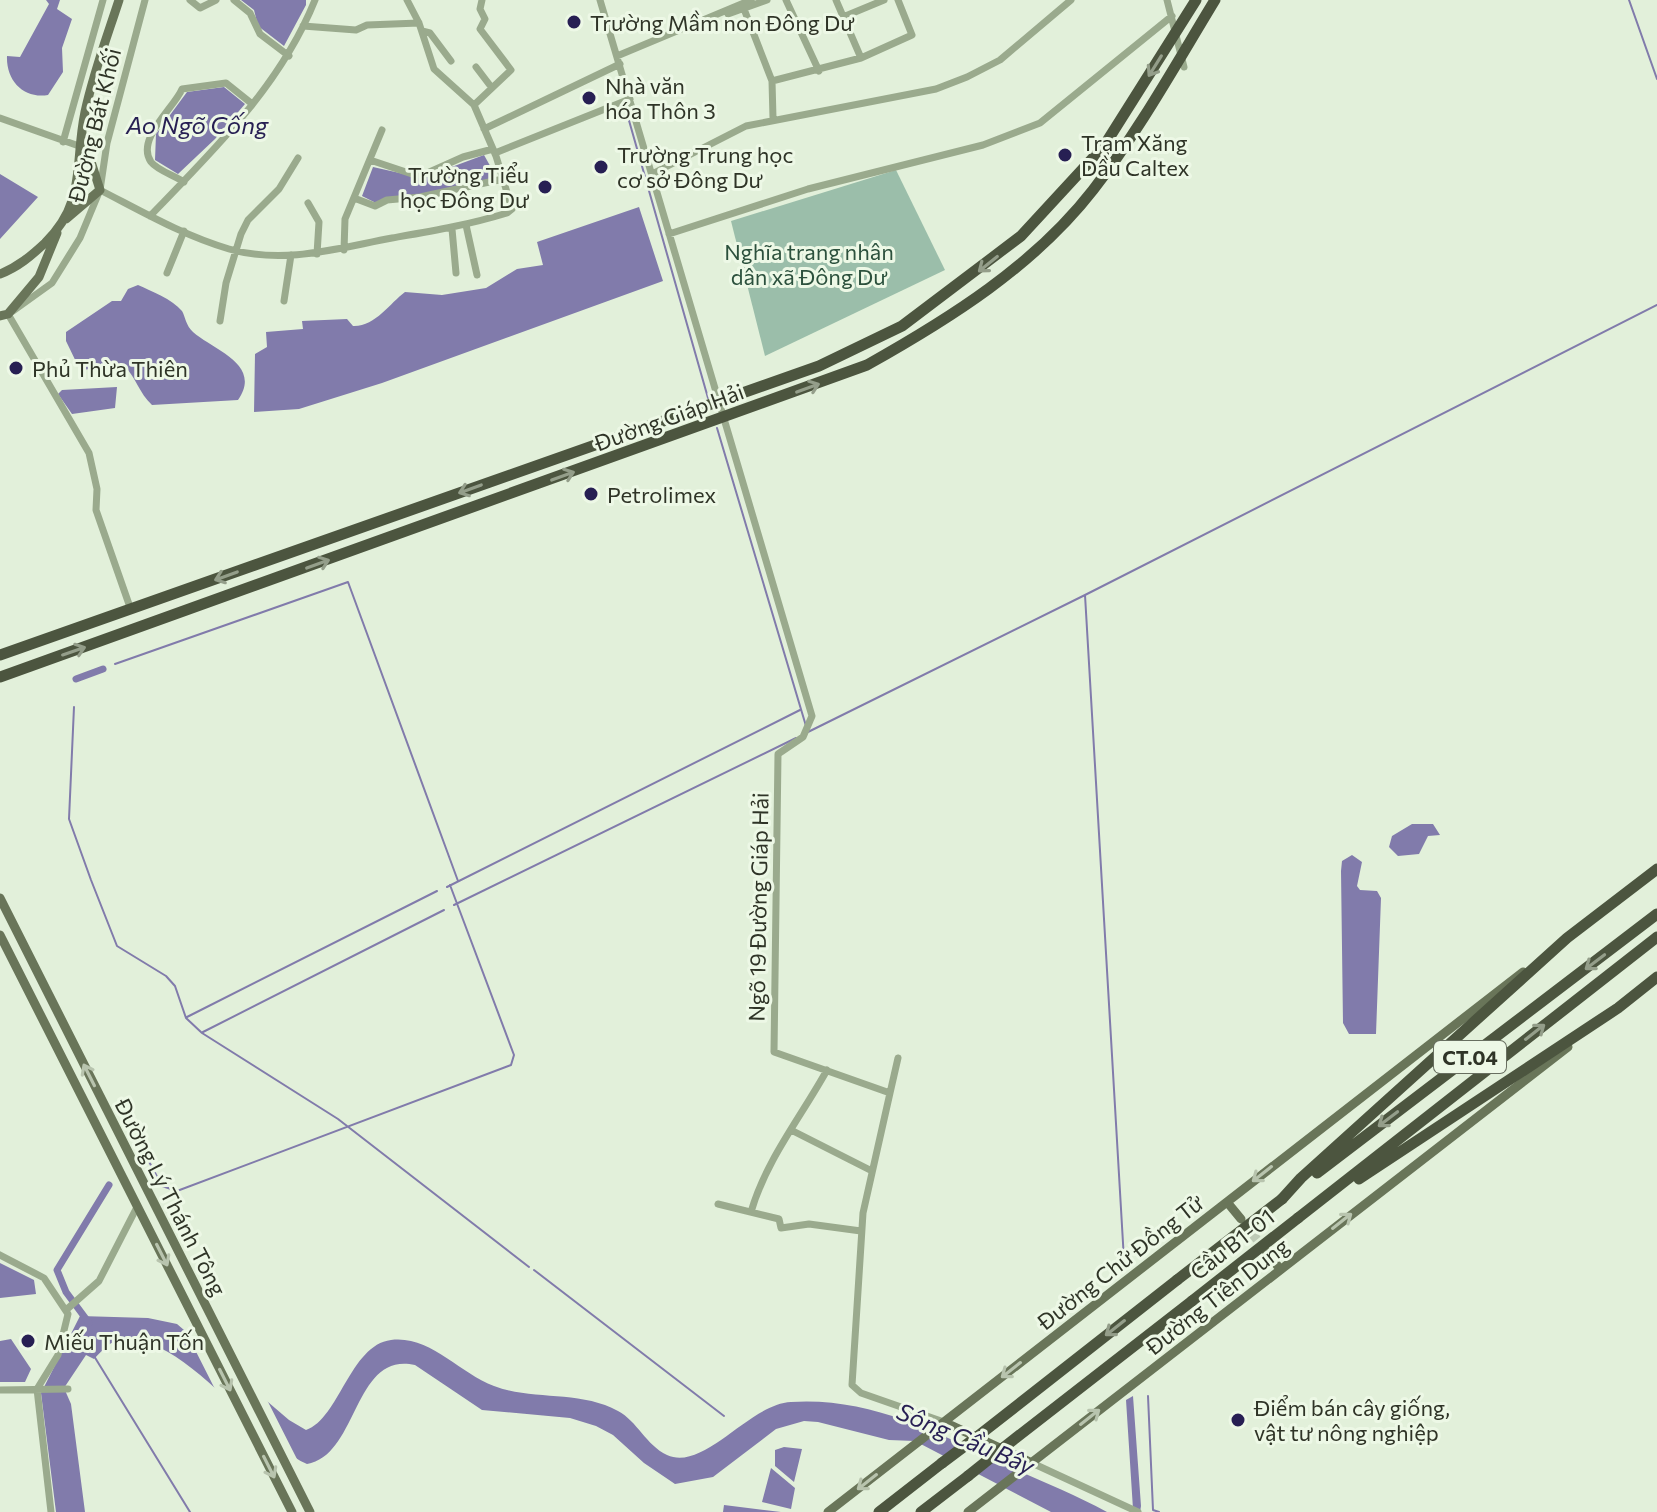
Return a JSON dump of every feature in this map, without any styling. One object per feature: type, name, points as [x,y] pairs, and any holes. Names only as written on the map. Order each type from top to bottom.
[{"type":"highway","name":"Đường Giáp Hải","points":[[0,655],[819,366],[902,326],[1021,236],[1104,146],[1196,0]]},
{"type":"highway","name":"Đường Giáp Hải","points":[[0,677],[867,365],[957,312],[1016,267],[1093,190],[1183,61],[1215,0]]},
{"type":"highway","points":[[151,603],[157,621]]},
{"type":"highway","points":[[1567,938],[1657,869]]},
{"type":"highway","name":"CT.04","points":[[1282,1199],[1657,914]]},
{"type":"highway","name":"CT.04","points":[[1298,1218],[1657,937]]},
{"type":"highway","name":"CT.04","points":[[1282,1199],[1567,938]]},
{"type":"highway","points":[[1298,1218],[1618,1008],[1657,977]]},
{"type":"highway","name":"Cầu B1-01","points":[[879,1512],[1282,1199]]},
{"type":"highway","name":"Cầu B1-01","points":[[921,1512],[1298,1218]]},
{"type":"main road","points":[[66,219],[79,178],[81,130],[119,0]]},
{"type":"main road","points":[[3,316],[39,277],[66,219],[100,190],[81,130]]},
{"type":"main road","points":[[0,274],[16,268],[59,229]]},
{"type":"main road","name":"Đường Lý Thánh Tông","points":[[0,898],[310,1512]]},
{"type":"main road","name":"Đường Lý Thánh Tông","points":[[0,935],[292,1512]]},
{"type":"main road","name":"Đường Chử Đồng Tử","points":[[828,1512],[1567,938]]},
{"type":"main road","name":"Đường Tiên Dung","points":[[968,1512],[1618,1008]]},
{"type":"main road","points":[[129,1190],[143,1182]]},
{"type":"main road","points":[[1227,1202],[1241,1219]]},
{"type":"main road","points":[[1266,1251],[1280,1269]]},
{"type":"main road","points":[[941,1424],[1030,1464]]},
{"type":"street","points":[[63,142],[103,0]]},
{"type":"street","name":"Đường Bát Khối","points":[[3,316],[52,283],[80,238],[100,190],[107,143],[145,0]]},
{"type":"street","points":[[190,0],[200,8],[216,0]]},
{"type":"street","points":[[234,0],[250,13],[256,30],[289,56]]},
{"type":"street","points":[[150,216],[184,182],[289,56],[315,0]]},
{"type":"street","points":[[100,190],[150,216],[238,251],[291,255],[344,250],[392,238],[452,229],[512,209],[474,105],[434,69],[421,27],[407,0]]},
{"type":"street","points":[[474,105],[511,70],[480,29],[485,19],[480,9],[482,0]]},
{"type":"street","points":[[600,0],[723,419]]},
{"type":"street","points":[[484,129],[618,60],[715,15],[747,3],[767,0]]},
{"type":"street","points":[[786,0],[819,71]]},
{"type":"street","points":[[836,0],[861,58]]},
{"type":"street","points":[[843,17],[884,0]]},
{"type":"street","points":[[772,81],[861,58],[912,35],[898,0]]},
{"type":"street","points":[[652,174],[728,134],[773,118],[878,102],[967,77],[1000,60],[1071,0]]},
{"type":"street","points":[[1167,0],[1183,61]]},
{"type":"street","points":[[747,3],[772,81],[773,118]]},
{"type":"street","points":[[669,234],[808,189],[983,145],[1040,123],[1172,16]]},
{"type":"street","points":[[303,26],[356,30],[367,25],[421,27],[430,33],[451,61]]},
{"type":"street","points":[[476,67],[492,88]]},
{"type":"street","points":[[184,182],[154,164],[149,154],[152,134],[182,89],[226,83],[251,103]]},
{"type":"street","points":[[370,160],[412,174],[425,174],[463,157],[494,153],[630,99]]},
{"type":"street","points":[[0,118],[79,146]]},
{"type":"street","points":[[344,250],[344,225],[382,130]]},
{"type":"street","points":[[220,321],[226,283],[248,220],[279,189],[298,158]]},
{"type":"street","points":[[354,198],[375,206],[387,200],[420,197],[503,179]]},
{"type":"street","points":[[308,203],[319,222],[317,254]]},
{"type":"street","points":[[466,225],[477,275]]},
{"type":"street","points":[[452,229],[456,273]]},
{"type":"street","points":[[167,273],[184,231]]},
{"type":"street","points":[[284,301],[291,255]]},
{"type":"street","points":[[3,316],[89,453],[97,489],[96,510],[131,610]]},
{"type":"street","name":"Ngõ 19 Đường Giáp Hải","points":[[723,419],[812,716],[803,737],[778,754],[774,1052],[890,1093]]},
{"type":"street","points":[[898,1058],[861,1231],[852,1385],[861,1393],[941,1424]]},
{"type":"street","points":[[751,1212],[758,1189],[827,1070]]},
{"type":"street","points":[[791,1130],[872,1171]]},
{"type":"street","points":[[718,1204],[779,1219],[781,1228],[809,1224],[861,1231]]},
{"type":"street","points":[[51,1512],[39,1389],[63,1341],[68,1308],[83,1297],[105,1271],[137,1207]]},
{"type":"street","points":[[0,1255],[44,1278],[68,1308]]},
{"type":"street","points":[[0,1390],[68,1389]]},
{"type":"street","points":[[1030,1464],[1083,1484],[1138,1512]]},
{"type":"green space","name":"Nghĩa trang nhân dân xã Đông Dư","points":[[896,170],[945,270],[765,356],[731,221]]},
{"type":"water","points":[[46,0],[60,0],[57,9],[72,19],[62,48],[63,72],[48,95],[39,95],[24,91],[13,80],[7,56],[20,57],[49,4]]},
{"type":"water","points":[[241,0],[306,0],[306,5],[284,46],[258,26],[254,10]]},
{"type":"water","name":"Ao Ngõ Cống","points":[[224,87],[245,104],[215,139],[178,174],[155,160],[156,134],[187,92]]},
{"type":"water","points":[[484,155],[493,171],[489,180],[376,203],[362,196],[373,167],[422,178]]},
{"type":"water","points":[[0,174],[38,197],[0,239]]},
{"type":"water","points":[[639,207],[663,281],[382,383],[299,409],[254,412],[255,354],[267,347],[266,332],[303,329],[302,321],[347,319],[353,326],[368,323],[405,292],[442,295],[486,288],[517,269],[543,265],[537,242]]},
{"type":"water","points":[[138,285],[178,307],[193,332],[240,367],[244,387],[238,400],[152,405],[124,366],[80,370],[66,341],[66,332],[112,301],[121,301],[128,289]]},
{"type":"water","points":[[117,387],[115,408],[72,414],[58,394],[62,390]]},
{"type":"water","points":[[1412,824],[1433,824],[1440,835],[1428,836],[1419,854],[1398,856],[1389,847],[1392,836]]},
{"type":"water","points":[[1352,855],[1362,862],[1357,886],[1360,890],[1377,891],[1381,898],[1376,1034],[1349,1034],[1343,1023],[1341,871],[1342,861]]},
{"type":"water","points":[[0,1263],[34,1280],[36,1294],[0,1298]]},
{"type":"water","name":"Sông Cầu Bây","points":[[80,1316],[148,1318],[177,1324],[289,1420],[306,1430],[327,1412],[365,1355],[377,1345],[391,1340],[405,1340],[432,1349],[481,1380],[509,1391],[588,1400],[618,1411],[667,1455],[681,1458],[696,1454],[775,1406],[791,1402],[845,1405],[922,1427],[1107,1512],[1051,1512],[915,1441],[889,1440],[804,1421],[776,1429],[713,1477],[675,1484],[644,1463],[613,1435],[596,1426],[570,1418],[482,1410],[415,1365],[395,1365],[379,1373],[367,1388],[337,1443],[324,1457],[307,1464],[264,1434],[196,1372],[172,1355],[148,1343],[124,1339],[111,1343],[94,1359],[86,1355],[64,1388],[71,1404],[85,1512],[56,1512],[41,1393]]},
{"type":"water","points":[[11,1339],[31,1369],[25,1382],[0,1382],[0,1341]]},
{"type":"water","points":[[1133,1396],[1140,1512],[1133,1509],[1126,1400]]},
{"type":"water","points":[[784,1447],[802,1449],[794,1482],[775,1466],[775,1450]]},
{"type":"water","points":[[771,1468],[795,1488],[791,1509],[762,1502]]},
{"type":"water","points":[[724,1505],[781,1512],[723,1512]]},
{"type":"pier","points":[[181,1322],[262,1390],[300,1465],[220,1399]]},
{"type":"pier","points":[[965,1440],[999,1457],[972,1478],[941,1459]]},
{"type":"waterway","points":[[1629,0],[1657,79]]},
{"type":"waterway","points":[[626,110],[708,398]]},
{"type":"waterway","points":[[1085,595],[1657,305]]},
{"type":"waterway","points":[[717,428],[806,726]]},
{"type":"waterway","points":[[115,664],[348,582],[458,881]]},
{"type":"waterway","points":[[808,732],[1085,595],[1124,1260]]},
{"type":"waterway","points":[[76,679],[103,669]]},
{"type":"waterway","points":[[74,707],[69,819],[117,946],[166,976],[175,986],[186,1018],[202,1033],[338,1119],[529,1267]]},
{"type":"waterway","points":[[447,887],[800,710]]},
{"type":"waterway","points":[[454,905],[796,738]]},
{"type":"waterway","points":[[137,1139],[162,1186],[177,1191],[511,1065],[514,1055],[450,885]]},
{"type":"waterway","points":[[187,1017],[437,891]]},
{"type":"waterway","points":[[203,1032],[444,910]]},
{"type":"waterway","points":[[89,1323],[66,1292],[57,1270],[109,1185]]},
{"type":"waterway","points":[[534,1270],[724,1416]]},
{"type":"waterway","points":[[94,1356],[190,1512]]},
{"type":"waterway","points":[[1148,1396],[1153,1510],[1159,1512]]},
{"type":"tunnel","points":[[1243,1222],[1266,1251]]},
{"type":"place","name":"Trường Mầm non Đông Dư","points":[[574,22]]},
{"type":"place","name":"Nhà văn hóa Thôn 3","points":[[589,98]]},
{"type":"place","name":"Trạm Xăng Dầu Caltex","points":[[1065,155]]},
{"type":"place","name":"Trường Trung học cơ sở Đông Dư","points":[[601,167]]},
{"type":"place","name":"Trường Tiểu học Đông Dư","points":[[545,187]]},
{"type":"place","name":"Phủ Thừa Thiên","points":[[16,368]]},
{"type":"place","name":"Petrolimex","points":[[591,494]]},
{"type":"place","name":"Miếu Thuận Tốn","points":[[28,1341]]},
{"type":"place","name":"Điểm bán cây giống, vật tư nông nghiệp","points":[[1238,1420]]}]
